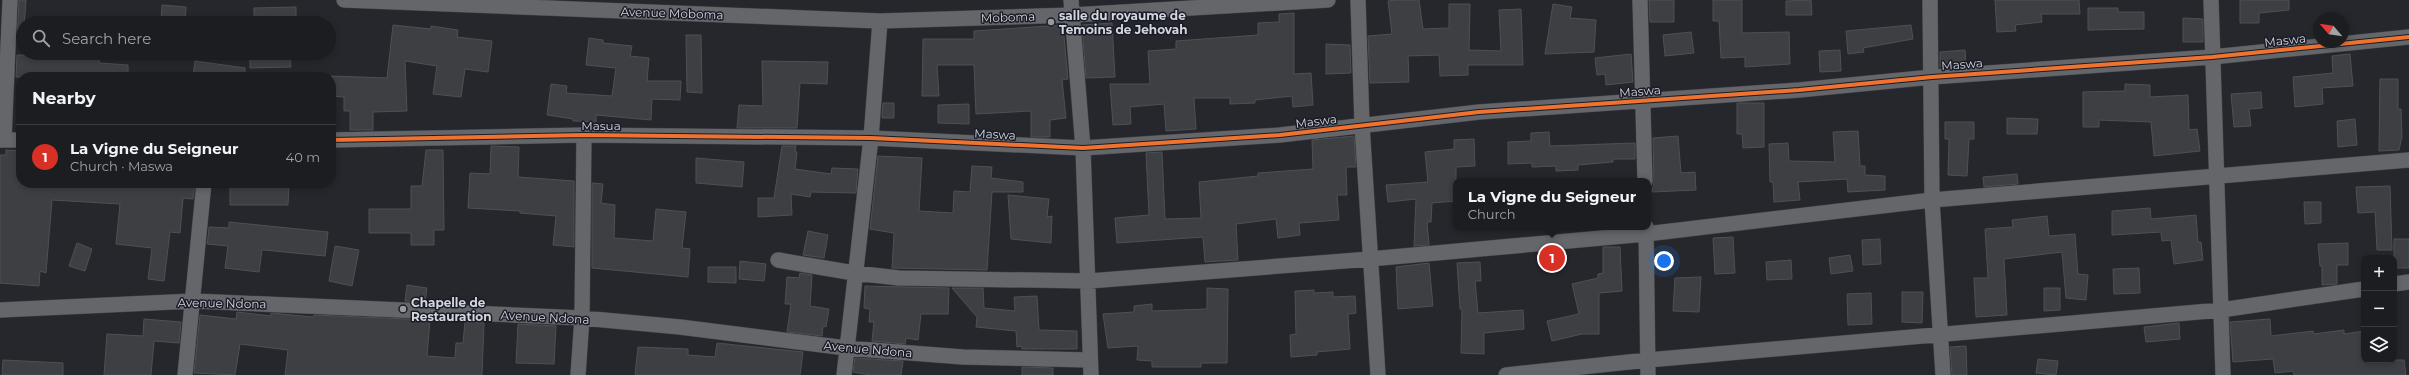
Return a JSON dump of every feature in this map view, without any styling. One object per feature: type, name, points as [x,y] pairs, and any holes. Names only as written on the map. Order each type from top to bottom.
[{"type":"street","points":[[10,0],[2,140],[16,140]]},
{"type":"street","name":"Avenue Moboma","points":[[344,0],[880,21]]},
{"type":"street","points":[[1071,0],[1083,148],[1089,281],[1090,368]]},
{"type":"street","name":"Moboma","points":[[880,21],[1072,15],[1328,0]]},
{"type":"street","points":[[1358,0],[1362,125],[1378,375]]},
{"type":"street","points":[[1640,0],[1645,178]]},
{"type":"street","points":[[1930,0],[1932,76],[1932,200],[1942,334],[1943,375]]},
{"type":"street","points":[[2211,0],[2223,375]]},
{"type":"street","points":[[844,375],[854,273],[871,138],[880,21]]},
{"type":"street","name":"Maswa","points":[[871,138],[1083,148],[1280,135],[1479,112],[1799,90],[1932,76],[2212,57],[2409,37]]},
{"type":"street","points":[[578,375],[582,318],[584,135]]},
{"type":"street","name":"Masua","points":[[336,140],[584,135],[871,138]]},
{"type":"street","points":[[1651,229],[1932,200],[2409,160]]},
{"type":"street","points":[[185,375],[194,301],[204,188]]},
{"type":"street","points":[[778,260],[854,273],[899,278],[1089,281],[1370,259],[1646,230],[1648,368]]},
{"type":"street","points":[[2397,284],[2409,282]]},
{"type":"street","points":[[1506,375],[1648,368],[1942,334],[2220,310],[2361,289]]},
{"type":"street","name":"Avenue Ndona","points":[[0,310],[194,301],[582,318],[680,327],[846,348],[1090,368]]},
{"type":"building","points":[[19,0],[26,0],[25,16],[18,16]]},
{"type":"building","points":[[1419,0],[1423,29],[1449,28],[1449,4],[1470,4],[1469,50],[1501,51],[1499,10],[1521,9],[1523,65],[1468,65],[1468,75],[1440,76],[1439,55],[1408,56],[1409,82],[1370,83],[1368,36],[1392,34],[1388,1]]},
{"type":"building","points":[[1649,0],[1674,0],[1674,22],[1650,22]]},
{"type":"building","points":[[1713,0],[1742,0],[1742,33],[1789,32],[1790,64],[1745,67],[1745,57],[1721,58],[1719,21],[1713,21]]},
{"type":"building","points":[[1811,0],[1812,15],[1786,15],[1786,1]]},
{"type":"building","points":[[1995,0],[2079,0],[2080,14],[2041,14],[2042,22],[2015,25],[2016,31],[1997,32]]},
{"type":"building","points":[[2240,0],[2289,0],[2289,10],[2259,13],[2259,23],[2240,23]]},
{"type":"building","points":[[1553,4],[1572,7],[1570,18],[1596,20],[1594,52],[1545,54]]},
{"type":"building","points":[[162,5],[186,7],[185,16],[161,16]]},
{"type":"building","points":[[296,7],[296,16],[254,16],[254,8]]},
{"type":"building","points":[[2088,8],[2118,8],[2118,12],[2144,12],[2144,29],[2088,30]]},
{"type":"building","points":[[1294,13],[1294,74],[1311,73],[1313,105],[1293,107],[1292,96],[1255,100],[1255,103],[1230,104],[1230,98],[1194,98],[1196,129],[1166,131],[1164,104],[1130,107],[1131,124],[1113,125],[1110,84],[1150,84],[1148,51],[1176,49],[1176,41],[1258,35],[1258,23],[1279,22],[1279,14]]},
{"type":"building","points":[[2183,18],[2203,19],[2203,42],[2183,42]]},
{"type":"building","points":[[1112,23],[1115,77],[1086,78],[1082,25]]},
{"type":"building","points":[[393,25],[431,29],[431,26],[458,30],[457,37],[492,41],[488,72],[465,69],[461,97],[433,94],[437,66],[405,61],[407,111],[373,112],[373,130],[350,130],[350,111],[344,111],[344,97],[336,96],[336,76],[387,78]]},
{"type":"building","points":[[1063,25],[1068,79],[1062,80],[1066,118],[1050,120],[1050,137],[1031,137],[1031,111],[976,114],[974,65],[937,65],[939,96],[922,96],[923,39],[974,39],[974,31]]},
{"type":"building","points":[[1911,25],[1913,39],[1863,48],[1864,52],[1848,54],[1846,31]]},
{"type":"building","points":[[1691,32],[1694,53],[1665,56],[1663,35]]},
{"type":"building","points":[[686,35],[701,35],[702,93],[687,92]]},
{"type":"building","points":[[589,38],[603,40],[603,43],[632,46],[630,56],[649,58],[647,81],[681,81],[680,100],[652,99],[651,120],[596,115],[596,122],[573,121],[573,119],[547,115],[551,84],[567,86],[566,93],[612,96],[616,68],[586,65]]},
{"type":"building","points":[[1326,44],[1350,45],[1351,73],[1326,74]]},
{"type":"building","points":[[1840,50],[1841,71],[1820,72],[1819,51]]},
{"type":"building","points":[[1965,50],[1966,65],[1940,67],[1940,52]]},
{"type":"building","points":[[1631,54],[1633,82],[1606,85],[1605,74],[1597,75],[1595,58]]},
{"type":"building","points":[[2350,54],[2353,86],[2322,88],[2323,104],[2295,107],[2293,77],[2333,73],[2332,56]]},
{"type":"building","points":[[17,60],[99,60],[99,63],[128,65],[128,72],[16,72]]},
{"type":"building","points":[[250,60],[290,60],[291,67],[250,68]]},
{"type":"building","points":[[195,61],[245,68],[245,72],[194,72]]},
{"type":"building","points":[[762,61],[828,62],[827,84],[800,83],[797,128],[737,128],[739,105],[763,106]]},
{"type":"building","points":[[2380,79],[2398,79],[2398,109],[2401,109],[2402,137],[2399,150],[2379,151]]},
{"type":"building","points":[[2125,84],[2150,85],[2150,97],[2188,95],[2189,130],[2197,129],[2200,151],[2154,156],[2151,122],[2099,120],[2099,127],[2083,127],[2083,92],[2125,91]]},
{"type":"building","points":[[2261,92],[2262,108],[2249,109],[2251,126],[2234,127],[2231,94]]},
{"type":"building","points":[[883,103],[894,103],[894,118],[882,118]]},
{"type":"building","points":[[1737,103],[1764,103],[1764,147],[1743,148],[1742,134],[1737,134]]},
{"type":"building","points":[[969,104],[969,124],[938,123],[938,105]]},
{"type":"building","points":[[2007,118],[2038,119],[2037,134],[2007,134]]},
{"type":"building","points":[[2355,119],[2357,145],[2338,147],[2337,121]]},
{"type":"building","points":[[1945,122],[1974,122],[1974,139],[1969,139],[1967,176],[1948,175],[1949,139],[1945,139]]},
{"type":"building","points":[[1858,131],[1860,166],[1865,166],[1865,175],[1885,176],[1885,190],[1848,192],[1847,179],[1798,182],[1800,200],[1774,202],[1773,182],[1770,182],[1769,144],[1788,143],[1789,161],[1835,162],[1833,132]]},
{"type":"building","points":[[1549,132],[1550,146],[1635,143],[1635,159],[1613,159],[1613,162],[1578,165],[1578,170],[1556,171],[1556,166],[1532,167],[1532,163],[1508,164],[1508,142],[1531,141],[1531,133]]},
{"type":"building","points":[[1354,136],[1356,167],[1346,167],[1347,195],[1337,195],[1339,220],[1299,223],[1300,235],[1278,238],[1276,219],[1236,224],[1238,260],[1205,262],[1203,237],[1117,243],[1115,218],[1149,215],[1146,153],[1162,152],[1165,219],[1201,218],[1199,182],[1258,176],[1258,173],[1313,169],[1312,140]]},
{"type":"building","points":[[1678,136],[1681,173],[1695,172],[1696,190],[1652,192],[1654,181],[1653,138]]},
{"type":"building","points":[[1474,139],[1475,166],[1456,167],[1456,178],[1453,178],[1453,201],[1432,203],[1431,222],[1427,222],[1429,245],[1414,246],[1416,199],[1388,202],[1386,185],[1428,182],[1425,152],[1454,149],[1454,140]]},
{"type":"building","points":[[491,146],[519,147],[518,177],[574,181],[574,247],[553,245],[556,216],[520,213],[520,211],[468,208],[470,173],[490,174]]},
{"type":"building","points":[[782,146],[796,146],[795,151],[797,152],[795,169],[831,174],[832,168],[858,169],[856,193],[811,192],[810,197],[791,194],[792,215],[758,217],[758,198],[774,198]]},
{"type":"building","points":[[6,150],[16,151],[16,188],[194,188],[193,199],[183,198],[180,233],[170,232],[164,281],[148,279],[152,248],[116,244],[120,204],[52,200],[46,273],[40,271],[39,286],[0,283],[0,155],[6,155]]},
{"type":"building","points":[[426,150],[443,150],[444,230],[434,230],[434,245],[411,245],[411,233],[369,233],[369,209],[411,209],[411,186],[422,186]]},
{"type":"building","points":[[878,156],[922,158],[919,211],[953,213],[954,191],[970,192],[972,166],[992,167],[991,178],[1023,182],[1023,192],[992,192],[987,270],[892,268],[894,233],[870,229]]},
{"type":"building","points":[[696,158],[744,162],[742,187],[696,183]]},
{"type":"building","points":[[2017,174],[2018,184],[1984,187],[1983,177]]},
{"type":"building","points":[[592,183],[603,184],[601,203],[615,205],[614,238],[653,241],[656,209],[686,212],[682,248],[690,249],[688,277],[592,268]]},
{"type":"building","points":[[2390,186],[2392,250],[2377,250],[2375,212],[2358,213],[2356,187]]},
{"type":"building","points":[[230,188],[289,188],[288,205],[230,205]]},
{"type":"building","points":[[1008,195],[1049,199],[1047,217],[1052,216],[1051,243],[1011,239]]},
{"type":"building","points":[[2304,202],[2321,202],[2321,223],[2305,224]]},
{"type":"building","points":[[2150,208],[2151,219],[2196,215],[2198,242],[2201,242],[2203,260],[2174,264],[2171,240],[2162,241],[2161,232],[2112,235],[2112,211]]},
{"type":"building","points":[[2047,216],[2049,236],[2075,234],[2078,274],[2088,275],[2086,300],[2066,298],[2062,252],[2004,259],[2007,315],[1976,317],[1974,278],[1988,278],[1985,229],[2013,227],[2012,220]]},
{"type":"building","points":[[229,222],[328,232],[325,256],[262,250],[259,272],[225,268],[228,246],[207,244],[209,227],[229,228]]},
{"type":"building","points":[[808,231],[828,235],[824,258],[803,255]]},
{"type":"building","points":[[1733,237],[1735,273],[1715,274],[1713,238]]},
{"type":"building","points":[[1880,239],[1881,264],[1863,265],[1862,240]]},
{"type":"building","points":[[2394,239],[2409,239],[2409,268],[2397,268],[2397,255],[2394,255]]},
{"type":"building","points":[[77,243],[92,249],[85,271],[69,266]]},
{"type":"building","points":[[2348,243],[2348,265],[2337,265],[2337,284],[2322,285],[2322,266],[2320,266],[2318,244]]},
{"type":"building","points":[[335,246],[359,250],[352,286],[329,281]]},
{"type":"building","points":[[1603,247],[1620,247],[1622,291],[1599,293],[1599,334],[1582,334],[1552,341],[1547,321],[1579,314],[1572,284],[1598,278],[1598,274],[1603,273]]},
{"type":"building","points":[[1850,255],[1853,271],[1831,274],[1829,258]]},
{"type":"building","points":[[1791,260],[1792,279],[1767,280],[1766,262]]},
{"type":"building","points":[[740,261],[766,264],[764,281],[739,279]]},
{"type":"building","points":[[1480,262],[1481,281],[1475,281],[1478,313],[1523,310],[1524,329],[1484,333],[1484,354],[1461,353],[1462,309],[1460,309],[1457,263]]},
{"type":"building","points":[[1429,263],[1433,306],[1398,309],[1396,267]]},
{"type":"building","points":[[708,267],[736,267],[736,283],[708,282]]},
{"type":"building","points":[[2139,268],[2140,293],[2114,294],[2113,269]]},
{"type":"building","points":[[800,273],[812,275],[810,306],[829,309],[826,327],[823,326],[822,336],[787,332],[791,304],[785,304],[787,277],[799,278]]},
{"type":"building","points":[[1701,277],[1699,312],[1673,311],[1675,278]]},
{"type":"building","points":[[407,285],[427,288],[425,302],[405,301]]},
{"type":"building","points":[[865,286],[949,288],[948,314],[921,314],[918,340],[906,338],[905,344],[872,341],[874,322],[869,322],[870,309],[864,308]]},
{"type":"building","points":[[952,288],[983,288],[984,308],[1015,311],[1014,297],[1037,296],[1039,330],[1077,331],[1077,349],[1022,349],[1022,346],[1017,347],[1016,331],[976,327],[977,317]]},
{"type":"building","points":[[1207,288],[1228,289],[1227,363],[1201,363],[1201,367],[1152,367],[1152,361],[1137,360],[1138,346],[1108,348],[1103,314],[1134,312],[1134,306],[1152,304],[1152,311],[1207,309]]},
{"type":"building","points":[[2044,288],[2060,288],[2060,310],[2044,311]]},
{"type":"building","points":[[1314,290],[1314,293],[1333,292],[1333,297],[1355,296],[1356,313],[1348,314],[1350,349],[1317,352],[1317,355],[1291,357],[1290,335],[1296,334],[1295,291]]},
{"type":"building","points":[[1902,292],[1923,292],[1922,323],[1902,322]]},
{"type":"building","points":[[1871,293],[1872,324],[1848,325],[1847,294]]},
{"type":"building","points":[[237,312],[271,316],[271,313],[313,317],[314,315],[430,320],[427,356],[455,358],[456,343],[463,343],[465,322],[484,323],[482,375],[285,375],[288,350],[240,344],[235,375],[194,373],[200,315],[236,319]]},
{"type":"building","points":[[144,319],[181,322],[179,343],[154,341],[151,375],[104,375],[107,334],[143,336]]},
{"type":"building","points":[[2270,319],[2271,336],[2313,331],[2314,334],[2344,330],[2344,334],[2361,331],[2361,363],[2397,363],[2397,360],[2404,360],[2406,375],[2294,375],[2293,371],[2275,373],[2273,359],[2233,362],[2230,322]]},
{"type":"building","points":[[2179,323],[2180,339],[2146,342],[2144,327]]},
{"type":"building","points":[[518,324],[556,326],[554,364],[516,363]]},
{"type":"building","points":[[717,343],[803,352],[800,375],[635,375],[638,347],[688,349],[688,355],[715,357]]},
{"type":"building","points":[[1966,346],[1967,375],[1952,375],[1950,347]]},
{"type":"building","points":[[855,358],[903,361],[901,375],[870,375],[853,372]]},
{"type":"building","points":[[2038,359],[2058,361],[2056,375],[2036,373]]},
{"type":"building","points":[[3,360],[63,363],[63,375],[2,375]]},
{"type":"building","points":[[1022,367],[1053,368],[1053,375],[1022,375]]},
{"type":"cycle path","points":[[336,140],[584,135],[871,138],[1083,148],[1280,135],[1479,112],[1799,90],[1932,77],[2212,57],[2409,37]]},
{"type":"place","name":"salle du royaume de Temoins de Jehovah","points":[[1051,22]]},
{"type":"place","name":"La Vigne du Seigneur","points":[[1552,258]]},
{"type":"place","name":"Chapelle de Restauration","points":[[403,309]]}]
